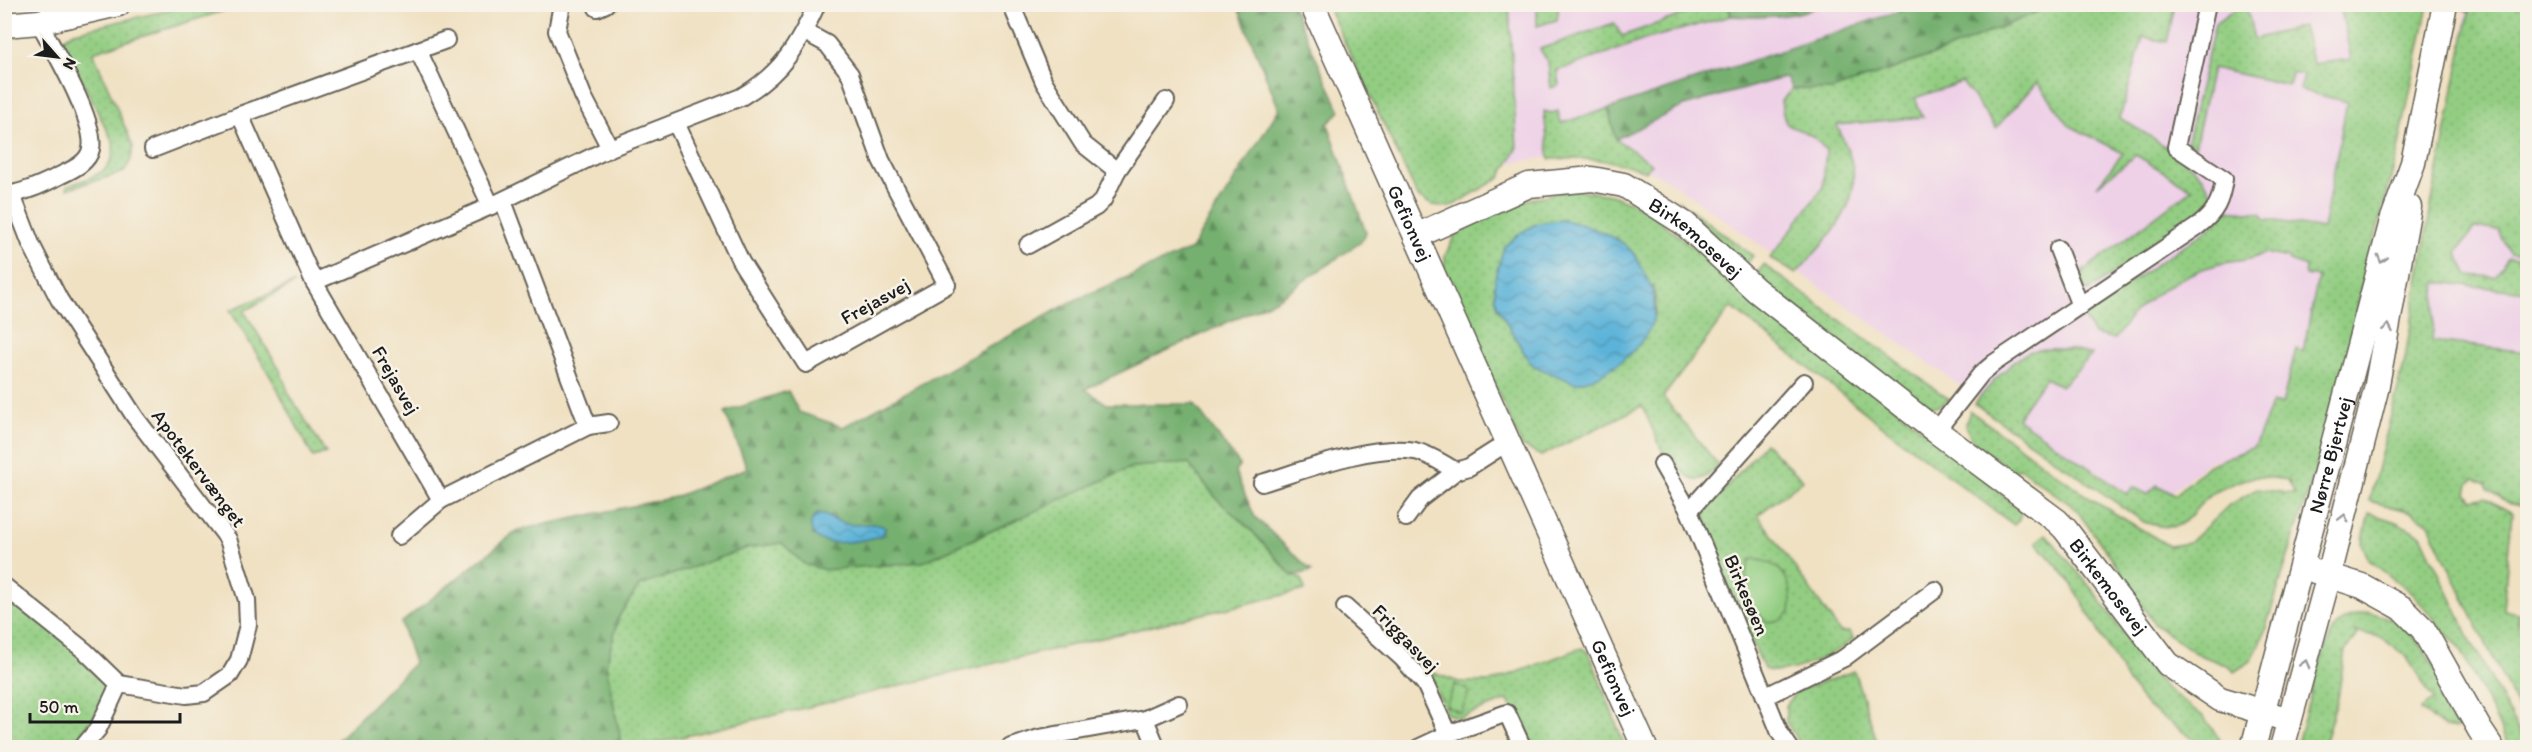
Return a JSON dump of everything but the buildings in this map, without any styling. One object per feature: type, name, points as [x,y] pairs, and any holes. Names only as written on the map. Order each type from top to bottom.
[{"type":"street","points":[[4,25],[39,21],[118,4]]},
{"type":"street","points":[[562,4],[557,31],[583,96],[610,148]]},
{"type":"street","points":[[314,282],[497,204],[610,148],[741,97],[773,75],[787,59],[805,32],[817,4]]},
{"type":"street","points":[[1011,4],[1044,82],[1083,144],[1117,171]]},
{"type":"street","name":"Gefionvej","points":[[1312,4],[1645,747]]},
{"type":"street","points":[[1936,431],[1981,374],[1994,363],[2198,226],[2212,215],[2221,201],[2224,179],[2176,147],[2207,4]]},
{"type":"street","name":"Nørre Bjertvej","points":[[2282,747],[2376,390],[2408,222],[2413,163],[2445,4]]},
{"type":"street","name":"Apotekervænget","points":[[39,21],[74,90],[90,132],[91,150],[79,167],[50,181],[8,195],[59,299],[135,417],[228,539],[248,600],[248,625],[239,660],[230,675],[204,693],[186,695],[119,684]]},
{"type":"street","name":"Frejasvej","points":[[676,123],[741,262],[806,364],[947,285],[881,160],[850,74],[827,44],[805,32]]},
{"type":"street","points":[[153,149],[446,40]]},
{"type":"street","points":[[418,50],[497,204],[588,426]]},
{"type":"street","points":[[1028,244],[1096,207],[1103,200],[1117,171],[1166,101]]},
{"type":"street","name":"Frejasvej","points":[[240,115],[314,282],[441,500]]},
{"type":"street","name":"Nørre Bjertvej","points":[[2253,747],[2392,220],[2413,163]]},
{"type":"street","name":"Birkemosevej","points":[[1416,236],[1529,185],[1592,178],[1624,185],[1685,224],[1720,260],[1756,290],[2065,529],[2168,664],[2220,699],[2289,720]]},
{"type":"street","points":[[2058,249],[2080,306]]},
{"type":"street","points":[[1689,511],[1804,382]]},
{"type":"street","points":[[399,536],[441,500],[588,426],[609,423]]},
{"type":"street","points":[[1406,518],[1420,499],[1456,471],[1469,467],[1508,442]]},
{"type":"street","points":[[1262,483],[1369,453],[1398,450],[1417,452],[1434,458],[1456,471]]},
{"type":"street","name":"Birkesøen","points":[[1662,464],[1689,511],[1780,733],[1790,747]]},
{"type":"street","points":[[2301,567],[2362,586],[2402,609],[2423,629],[2492,747]]},
{"type":"street","points":[[4,586],[85,651],[119,684],[98,729],[82,747]]},
{"type":"street","points":[[1766,696],[1844,658],[1935,591]]},
{"type":"street","name":"Friggasvej","points":[[1345,607],[1402,658],[1425,684],[1448,734]]},
{"type":"street","points":[[1010,747],[1039,738],[1145,719],[1179,704]]},
{"type":"street","points":[[1418,747],[1507,713],[1523,747]]},
{"type":"street","points":[[1145,719],[1157,747]]},
{"type":"shaded area","points":[[1454,5],[1917,5],[1608,109],[1617,139],[1684,106],[2029,5],[2401,5],[2299,447],[2210,461],[2162,499],[2124,501],[1668,180],[1631,163],[1596,157],[1552,157],[1509,163]]},
{"type":"shaded area","points":[[2467,5],[2527,5],[2527,359],[2422,343]]},
{"type":"green space","points":[[1728,4],[1822,5],[1789,15],[1755,17],[1731,16]]},
{"type":"green space","points":[[2246,4],[2254,39],[2303,26],[2313,64],[2351,59],[2340,5],[2428,5],[2397,155],[2361,290],[2349,352],[2325,438],[2262,640],[2251,661],[2234,672],[2230,667],[2195,653],[2154,624],[2117,566],[2075,508],[2019,468],[2013,471],[1974,443],[1965,426],[1970,411],[2094,501],[2169,546],[2189,543],[2229,505],[2257,489],[2295,494],[2288,480],[2252,478],[2216,490],[2178,525],[2170,527],[2144,522],[1975,404],[2001,374],[2026,354],[2047,349],[2070,350],[2092,355],[2061,386],[2045,378],[2017,418],[2127,494],[2133,487],[2147,494],[2157,485],[2175,495],[2209,465],[2254,447],[2272,402],[2282,404],[2296,349],[2303,352],[2318,277],[2305,275],[2306,267],[2289,261],[2288,258],[2265,253],[2253,258],[2205,268],[2164,289],[2137,310],[2115,339],[2094,334],[2082,315],[2211,227],[2226,210],[2261,213],[2265,219],[2323,229],[2347,102],[2300,90],[2303,75],[2292,73],[2289,85],[2212,68],[2195,147],[2187,142],[2215,24],[2241,5]]},
{"type":"green space","points":[[190,5],[242,5],[93,52],[133,146],[131,160],[124,172],[67,189],[67,186],[93,177],[107,168],[113,153],[113,142],[61,40],[74,32]]},
{"type":"green space","points":[[1237,5],[1292,5],[1340,111],[1328,124],[1366,233],[1361,242],[1277,299],[1085,389],[1107,404],[1194,404],[1240,465],[1235,472],[1255,517],[1312,571],[1292,576],[1252,531],[1217,499],[1188,463],[1132,467],[923,562],[825,570],[804,564],[782,543],[747,548],[639,586],[619,616],[606,665],[622,747],[330,748],[414,663],[401,623],[518,530],[675,497],[747,468],[725,412],[788,391],[799,412],[843,427],[1073,301],[1191,249],[1279,109]]},
{"type":"green space","points":[[1327,5],[1509,5],[1517,149],[1500,178],[1450,207],[1432,205],[1418,197]]},
{"type":"green space","points":[[1537,5],[1559,5],[1557,20],[1537,26]]},
{"type":"green space","points":[[1688,5],[1728,5],[1731,16],[1647,39],[1557,71],[1559,85],[1551,88],[1548,62],[1540,49],[1614,23],[1622,36],[1690,12]]},
{"type":"green space","points":[[1917,5],[2053,5],[1947,50],[1832,90],[1792,89],[1786,77],[1684,106],[1616,139],[1608,109]]},
{"type":"green space","points":[[2053,5],[2175,5],[2167,42],[2143,37],[2120,118],[2174,152],[2199,174],[2208,185],[2213,197],[2205,211],[2088,291],[2082,288],[2083,271],[2192,189],[2136,155],[2097,186],[2123,153],[2070,126],[2037,82],[1996,128],[1962,82],[1915,98],[1923,117],[1837,125],[1852,164],[1854,180],[1846,210],[1828,237],[1796,274],[1770,258],[1823,187],[1826,150],[1812,136],[1789,126],[1784,119],[1781,101],[1792,89],[1832,90],[1947,50]]},
{"type":"green space","points":[[2462,5],[2527,5],[2527,255],[2510,253],[2498,230],[2474,228],[2457,253],[2468,275],[2495,277],[2508,257],[2527,259],[2527,292],[2437,282],[2432,341],[2527,352],[2527,507],[2510,504],[2488,489],[2486,484],[2474,479],[2469,484],[2467,493],[2473,500],[2485,497],[2512,513],[2503,610],[2518,613],[2518,627],[2527,635],[2527,726],[2429,524],[2412,512],[2369,501],[2404,365],[2431,206],[2469,12],[2461,9]]},
{"type":"green space","points":[[1608,109],[1616,139],[1652,164],[1646,171],[1598,160],[1549,159],[1544,111],[1552,113],[1558,111],[1561,123]]},
{"type":"green space","points":[[1572,189],[1611,195],[1642,207],[1978,473],[2021,512],[2019,520],[2014,525],[1890,432],[1731,307],[1663,397],[1719,466],[1707,476],[1693,479],[1681,469],[1673,456],[1666,459],[1642,406],[1541,456],[1522,446],[1444,271],[1445,256],[1455,235],[1505,205]],"holes":[[[1494,285],[1653,286],[1656,302],[1655,314],[1536,367],[1529,361],[1498,308]]]},
{"type":"green space","points":[[1678,200],[1753,256],[1745,266]]},
{"type":"green space","points":[[1764,265],[1950,400],[1936,407],[1920,405],[1755,275]]},
{"type":"green space","points":[[295,283],[244,311],[280,370],[289,394],[326,453],[313,457],[272,379],[230,310]]},
{"type":"green space","points":[[1765,443],[1803,480],[1758,515],[1840,632],[1849,632],[1854,639],[1823,658],[1785,671],[1764,669],[1703,528],[1706,511]]},
{"type":"green space","points":[[1188,463],[1217,499],[1252,531],[1292,576],[1302,579],[1305,590],[639,747],[622,747],[606,665],[619,616],[639,586],[747,548],[782,543],[804,564],[923,562],[1132,467]]},
{"type":"green space","points":[[2369,513],[2396,522],[2421,535],[2471,641],[2527,747],[2509,746],[2460,648],[2413,594],[2369,560],[2362,544]]},
{"type":"green space","points":[[2046,534],[2096,594],[2142,660],[2166,688],[2204,717],[2225,747],[2194,747],[2196,741],[2148,707],[2129,684],[2069,580],[2036,542]]},
{"type":"green space","points":[[1751,559],[1771,564],[1784,575],[1788,583],[1790,612],[1781,620],[1767,622],[1749,605],[1746,573]]},
{"type":"green space","points":[[4,592],[62,637],[105,681],[103,704],[72,747],[5,747]]},
{"type":"green space","points":[[2368,612],[2391,619],[2413,637],[2423,649],[2461,718],[2456,729],[2445,727],[2420,710],[2433,699],[2406,656],[2380,637],[2352,631],[2358,634],[2345,650],[2338,698],[2323,747],[2296,748],[2320,664],[2332,633],[2345,619]]},
{"type":"green space","points":[[1581,648],[1589,652],[1625,747],[1529,747],[1508,700],[1459,718],[1447,714],[1428,671],[1459,682],[1491,682]]},
{"type":"green space","points":[[1854,671],[1879,747],[1802,747],[1786,722],[1786,706],[1795,692]]},
{"type":"green space","points":[[1455,684],[1469,691],[1461,713],[1446,706]]},
{"type":"water","points":[[1559,220],[1593,228],[1627,246],[1633,252],[1650,283],[1655,307],[1650,328],[1635,349],[1607,371],[1589,380],[1575,383],[1536,367],[1529,361],[1498,308],[1495,297],[1495,277],[1504,247],[1520,233],[1536,224]]},
{"type":"water","points":[[818,514],[846,524],[877,524],[886,528],[881,536],[852,542],[829,542],[820,540],[814,534],[811,522]]}]
